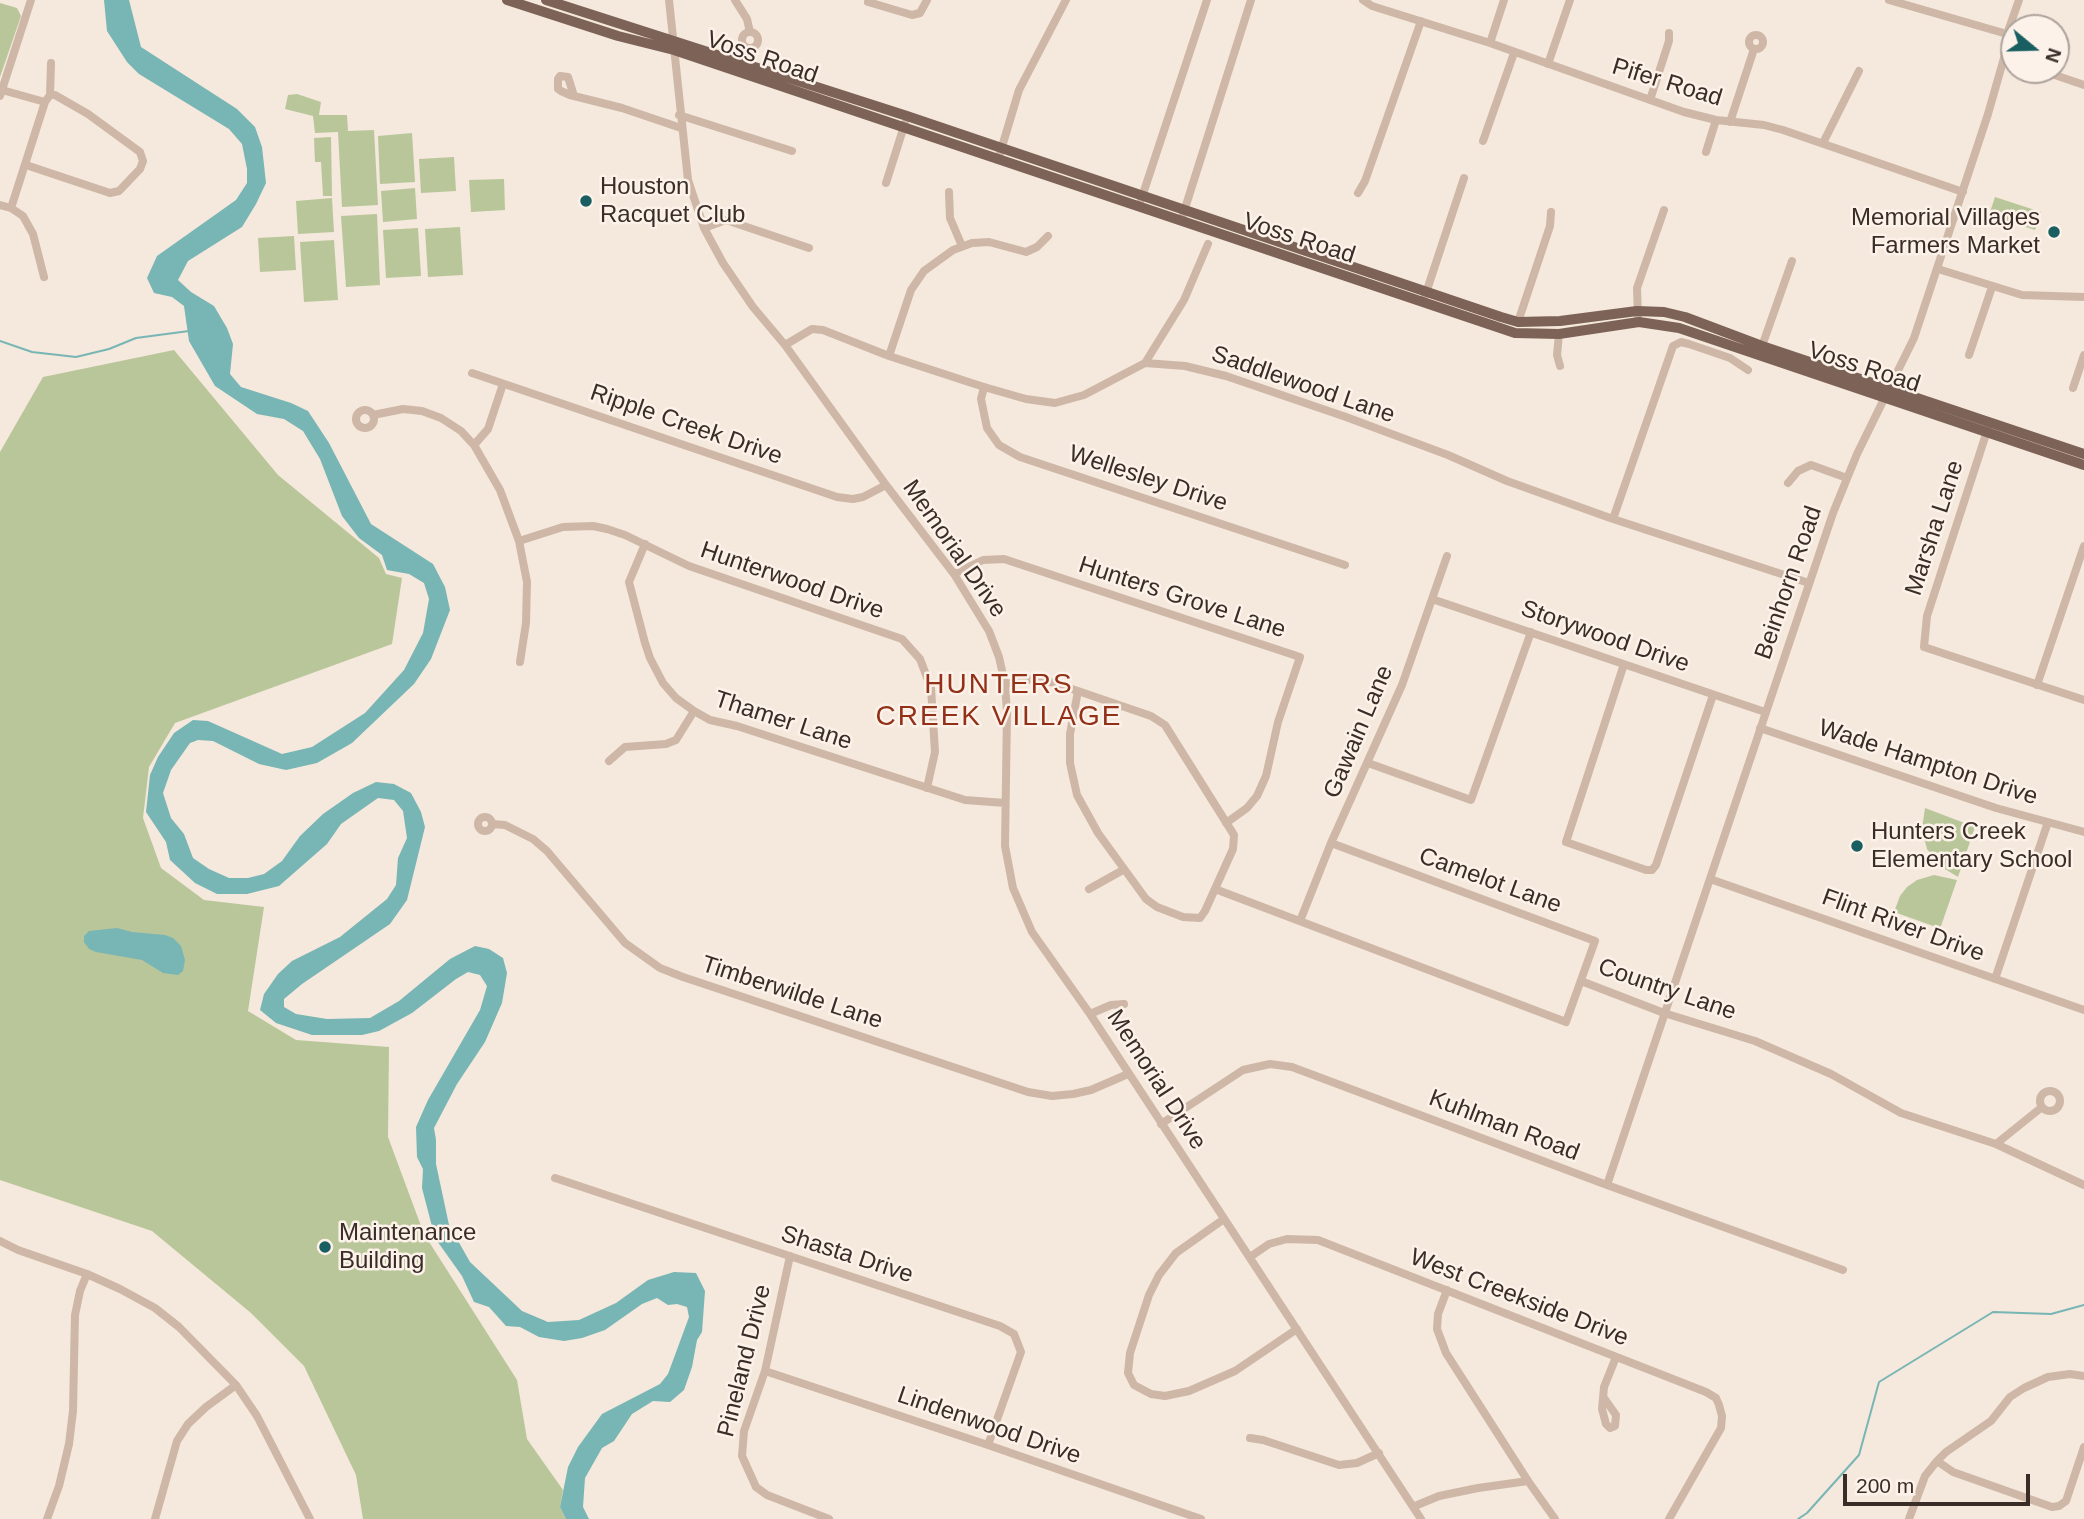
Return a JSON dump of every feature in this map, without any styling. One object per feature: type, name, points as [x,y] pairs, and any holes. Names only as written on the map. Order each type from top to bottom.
[{"type":"main road","name":"Voss Road","points":[[546,0],[904,128],[1070,172],[1426,291],[1500,322],[1515,333],[1559,334],[1639,322],[1679,328],[1760,350],[1989,427],[2084,454]]},
{"type":"main road","name":"Voss Road","points":[[514,1],[618,36],[674,45],[907,116],[1066,183],[1423,302],[1500,322],[1560,321],[1637,311],[1664,312],[1685,317],[1760,350]]},
{"type":"main road","points":[[1066,183],[1070,172]]},
{"type":"main road","points":[[1279,254],[1283,243]]},
{"type":"main road","points":[[1356,280],[1360,269]]},
{"type":"main road","name":"Voss Road","points":[[1989,427],[2084,465]]},
{"type":"street","points":[[26,164],[110,193],[119,191],[140,169],[143,161],[140,152],[88,114],[55,95],[48,99],[1,93],[31,0]]},
{"type":"street","name":"Memorial Drive","points":[[669,0],[688,180],[704,228],[730,274],[753,307],[785,345],[954,574],[989,631],[999,657],[1007,712],[1004,846],[1013,888],[1031,932],[1090,1014],[1422,1519]]},
{"type":"street","points":[[735,0],[747,19],[750,32]]},
{"type":"street","points":[[868,2],[912,15],[920,13],[927,0]]},
{"type":"street","points":[[1000,155],[1019,90],[1066,0]]},
{"type":"street","points":[[1138,207],[1207,0]]},
{"type":"street","points":[[1181,222],[1251,0]]},
{"type":"street","name":"Pifer Road","points":[[1363,0],[1372,6],[1490,43],[1650,100],[1716,120],[1764,125],[1963,192]]},
{"type":"street","points":[[1490,43],[1504,0]]},
{"type":"street","points":[[1548,64],[1570,0]]},
{"type":"street","points":[[1889,0],[2000,32]]},
{"type":"street","points":[[1358,193],[1365,181],[1421,21]]},
{"type":"street","points":[[1650,100],[1669,41],[1669,33]]},
{"type":"street","points":[[1730,122],[1754,49]]},
{"type":"street","points":[[1483,141],[1514,53]]},
{"type":"street","points":[[11,208],[48,99],[51,63]]},
{"type":"street","points":[[1823,143],[1859,71]]},
{"type":"street","name":"Beinhorn Road","points":[[1606,1185],[1809,583],[1857,454],[1914,338],[2000,71]]},
{"type":"street","points":[[574,96],[622,108],[681,128]]},
{"type":"street","points":[[680,115],[792,151]]},
{"type":"street","points":[[886,183],[907,116]]},
{"type":"street","points":[[1706,152],[1716,120]]},
{"type":"street","points":[[1423,302],[1464,178]]},
{"type":"street","points":[[949,192],[950,218],[962,246]]},
{"type":"street","points":[[0,205],[23,216],[33,234],[44,277]]},
{"type":"street","points":[[1639,322],[1637,288],[1664,210]]},
{"type":"street","points":[[1518,322],[1550,226],[1551,212]]},
{"type":"street","points":[[704,228],[726,220],[809,248]]},
{"type":"street","points":[[890,356],[917,278],[923,271],[962,246],[972,243],[989,242],[1026,252],[1037,247],[1048,236]]},
{"type":"street","points":[[785,345],[812,329],[823,330],[890,356],[984,387],[1026,400],[1055,403],[1084,395],[1145,363],[1184,300],[1208,244]]},
{"type":"street","points":[[1760,350],[1792,261]]},
{"type":"street","points":[[1938,269],[2022,295],[2084,297]]},
{"type":"street","points":[[1969,355],[1992,287]]},
{"type":"street","points":[[1559,334],[1557,355],[1560,366]]},
{"type":"street","points":[[1613,519],[1673,346],[1681,342],[1689,344],[1730,358],[1748,370]]},
{"type":"street","points":[[2073,388],[2084,355]]},
{"type":"street","name":"Saddlewood Lane","points":[[1145,363],[1185,366],[1226,376],[1429,448],[1507,481],[1613,519],[1809,583]]},
{"type":"street","name":"Ripple Creek Drive","points":[[472,373],[837,497],[863,497],[886,485]]},
{"type":"street","points":[[474,446],[488,429],[503,384]]},
{"type":"street","name":"Wellesley Drive","points":[[984,387],[981,399],[987,428],[999,445],[1020,457],[1345,565]]},
{"type":"street","points":[[373,415],[403,409],[422,411],[441,418],[461,431],[474,446],[500,490],[519,541],[527,582],[526,623],[520,662]]},
{"type":"street","name":"Marsha Lane","points":[[1989,427],[1927,616],[1924,647],[2037,685]]},
{"type":"street","points":[[1788,483],[1798,471],[1811,465],[1847,478]]},
{"type":"street","name":"Hunterwood Drive","points":[[519,541],[563,527],[579,525],[607,529],[689,566],[902,639],[920,659],[930,688],[935,752],[927,788]]},
{"type":"street","name":"Thamer Lane","points":[[645,544],[629,582],[645,643],[663,683],[676,698],[694,711],[710,720],[965,800],[1005,803]]},
{"type":"street","points":[[2084,546],[2037,685],[2084,700]]},
{"type":"street","name":"Gawain Lane","points":[[1300,921],[1331,843],[1402,685],[1447,556]]},
{"type":"street","name":"Hunters Grove Lane","points":[[954,574],[983,560],[1004,559],[1300,657],[1278,722],[1266,776],[1257,796],[1247,808],[1226,823]]},
{"type":"street","name":"Storywood Drive","points":[[1432,599],[1765,712]]},
{"type":"street","points":[[1367,763],[1471,800],[1531,632]]},
{"type":"street","points":[[1624,664],[1566,842],[1646,870],[1652,870],[1656,865],[1713,695]]},
{"type":"street","points":[[1005,684],[1033,679],[1044,680],[1077,691],[1158,720],[1165,725],[1234,835],[1235,843],[1200,918],[1183,917],[1157,907],[1146,899],[1098,833],[1077,795],[1070,762],[1070,734],[1077,691]]},
{"type":"street","points":[[609,761],[625,747],[666,744],[676,740],[694,711]]},
{"type":"street","name":"Wade Hampton Drive","points":[[1760,728],[1996,808],[2084,832]]},
{"type":"street","points":[[1995,979],[2048,822]]},
{"type":"street","name":"Timberwilde Lane","points":[[492,824],[505,825],[533,839],[547,851],[625,943],[660,968],[685,978],[1028,1092],[1052,1096],[1073,1094],[1091,1090],[1128,1074]]},
{"type":"street","name":"Camelot Lane","points":[[1331,843],[1595,940],[1581,981]]},
{"type":"street","points":[[1089,889],[1123,870]]},
{"type":"street","name":"Flint River Drive","points":[[1710,879],[2084,1010]]},
{"type":"street","name":"Country Lane","points":[[1215,889],[1566,1021],[1581,981],[1664,1013],[1755,1041],[1831,1074],[1901,1113],[1996,1144],[2084,1185]]},
{"type":"street","points":[[1090,1014],[1111,1005],[1124,1004]]},
{"type":"street","name":"Kuhlman Road","points":[[1161,1124],[1243,1070],[1261,1065],[1282,1065],[1843,1270]]},
{"type":"street","points":[[1996,1144],[2042,1107]]},
{"type":"street","name":"Shasta Drive","points":[[555,1178],[1000,1326],[1014,1335],[1021,1352],[988,1445]]},
{"type":"street","points":[[1224,1219],[1176,1253],[1159,1275],[1149,1295],[1130,1353],[1128,1373],[1134,1385],[1151,1394],[1165,1396],[1189,1391],[1235,1371],[1297,1329]]},
{"type":"street","name":"West Creekside Drive","points":[[1250,1257],[1269,1244],[1287,1239],[1318,1240],[1716,1398],[1722,1412],[1721,1428],[1669,1519]]},
{"type":"street","points":[[0,1241],[87,1274],[155,1308],[179,1326],[236,1385],[257,1416],[310,1519]]},
{"type":"street","name":"Pineland Drive","points":[[790,1256],[765,1371],[741,1444],[742,1455],[756,1487],[767,1495],[829,1519]]},
{"type":"street","points":[[47,1519],[59,1486],[69,1444],[74,1411],[75,1315],[87,1274]]},
{"type":"street","points":[[1447,1290],[1438,1314],[1437,1329],[1441,1342],[1528,1481],[1555,1519]]},
{"type":"street","points":[[1604,1398],[1608,1375],[1616,1357]]},
{"type":"street","name":"Lindenwood Drive","points":[[765,1371],[1201,1519]]},
{"type":"street","points":[[1909,1519],[1925,1476],[1937,1461],[1991,1421],[2010,1398],[2048,1377],[2070,1374],[2084,1376]]},
{"type":"street","points":[[155,1519],[177,1441],[188,1424],[236,1385]]},
{"type":"street","points":[[1250,1438],[1339,1465],[1357,1463],[1379,1453]]},
{"type":"street","points":[[1937,1461],[1953,1472],[2052,1507],[2066,1501],[2084,1447]]},
{"type":"street","points":[[1415,1506],[1439,1496],[1528,1481]]},
{"type":"green space","points":[[0,3],[17,8],[21,16],[0,77]]},
{"type":"green space","points":[[297,94],[321,102],[319,115],[347,115],[348,131],[374,130],[378,205],[342,207],[338,132],[315,133],[313,116],[285,109],[288,95]]},
{"type":"green space","points":[[412,133],[415,182],[380,184],[378,136]]},
{"type":"green space","points":[[331,137],[332,196],[323,196],[321,162],[315,162],[314,138]]},
{"type":"green space","points":[[454,157],[456,191],[421,193],[419,159]]},
{"type":"green space","points":[[504,179],[505,210],[471,212],[469,180]]},
{"type":"green space","points":[[415,188],[417,219],[383,222],[381,191]]},
{"type":"green space","points":[[1995,197],[2041,212],[2035,230],[1989,215]]},
{"type":"green space","points":[[332,198],[334,232],[298,234],[296,201]]},
{"type":"green space","points":[[377,214],[380,285],[346,287],[341,216]]},
{"type":"green space","points":[[460,227],[463,275],[428,277],[425,229]]},
{"type":"green space","points":[[418,228],[421,276],[386,278],[383,230]]},
{"type":"green space","points":[[294,236],[296,270],[260,272],[258,238]]},
{"type":"green space","points":[[334,240],[338,300],[304,302],[300,242]]},
{"type":"green space","points":[[174,350],[278,475],[379,558],[386,574],[402,578],[392,644],[175,723],[149,767],[143,818],[161,868],[204,900],[264,907],[248,1011],[296,1040],[389,1047],[388,1137],[424,1234],[517,1380],[527,1439],[563,1490],[560,1507],[566,1519],[363,1519],[356,1475],[304,1366],[251,1313],[152,1231],[0,1180],[0,452],[43,377]]},
{"type":"green space","points":[[1925,808],[1975,827],[1958,877],[1940,866],[1927,849],[1922,829]]},
{"type":"green space","points":[[1934,875],[1957,880],[1939,928],[1894,912],[1907,887],[1917,880]]},
{"type":"water","points":[[104,0],[129,0],[141,47],[237,109],[255,127],[262,147],[266,183],[242,227],[188,261],[178,280],[191,292],[214,306],[227,328],[233,344],[230,374],[241,387],[308,411],[329,443],[371,524],[433,564],[445,587],[450,610],[431,659],[414,684],[352,743],[317,763],[286,770],[259,764],[213,741],[198,740],[190,743],[171,770],[163,793],[171,818],[184,834],[193,858],[229,878],[248,878],[264,874],[282,861],[300,836],[323,814],[353,793],[376,782],[394,784],[411,793],[425,827],[407,900],[390,924],[302,984],[284,999],[284,1007],[296,1014],[327,1019],[370,1018],[399,1001],[450,959],[475,946],[489,949],[503,958],[507,973],[502,1003],[485,1042],[457,1084],[434,1128],[436,1164],[449,1225],[470,1262],[522,1311],[548,1322],[579,1320],[616,1303],[648,1280],[674,1272],[696,1273],[705,1291],[702,1332],[697,1340],[684,1390],[670,1402],[653,1401],[632,1414],[614,1441],[602,1448],[585,1478],[583,1507],[589,1519],[566,1519],[560,1507],[568,1467],[578,1447],[602,1414],[660,1384],[668,1374],[689,1317],[687,1307],[668,1305],[657,1298],[642,1304],[605,1330],[564,1341],[539,1337],[520,1327],[506,1326],[489,1307],[474,1302],[462,1276],[435,1238],[422,1188],[423,1169],[417,1157],[416,1127],[428,1100],[480,1010],[487,986],[480,975],[468,972],[412,1013],[379,1031],[362,1035],[312,1035],[276,1023],[260,1010],[264,994],[278,974],[292,961],[340,937],[387,899],[396,885],[398,858],[407,838],[403,811],[394,800],[378,798],[341,824],[327,844],[279,886],[247,894],[217,894],[195,883],[170,860],[166,842],[146,812],[150,775],[158,757],[174,733],[193,720],[208,721],[282,754],[312,747],[365,713],[404,670],[423,633],[429,599],[424,583],[409,574],[387,570],[382,555],[359,538],[342,516],[320,459],[303,431],[284,419],[257,414],[215,386],[189,341],[184,306],[172,297],[154,293],[147,278],[157,256],[236,200],[247,183],[247,169],[242,144],[229,129],[139,74],[127,62],[107,31]]},
{"type":"water","points":[[117,928],[173,938],[181,946],[185,960],[183,971],[178,975],[163,973],[142,960],[96,952],[89,949],[84,942],[84,936],[89,931]]},
{"type":"waterway","points":[[0,341],[32,352],[76,357],[109,349],[136,338],[189,331]]},
{"type":"waterway","points":[[1798,1519],[1807,1513],[1859,1455],[1879,1382],[1993,1312],[2051,1314],[2084,1305]]},
{"type":"place","name":"Houston Racquet Club","points":[[586,201]]},
{"type":"place","name":"Memorial Villages Farmers Market","points":[[2054,232]]},
{"type":"place","name":"Hunters Creek Elementary School","points":[[1857,846]]},
{"type":"place","name":"Maintenance Building","points":[[325,1247]]},
{"type":"district","name":"HUNTERS CREEK VILLAGE","points":[[999,701]]}]
